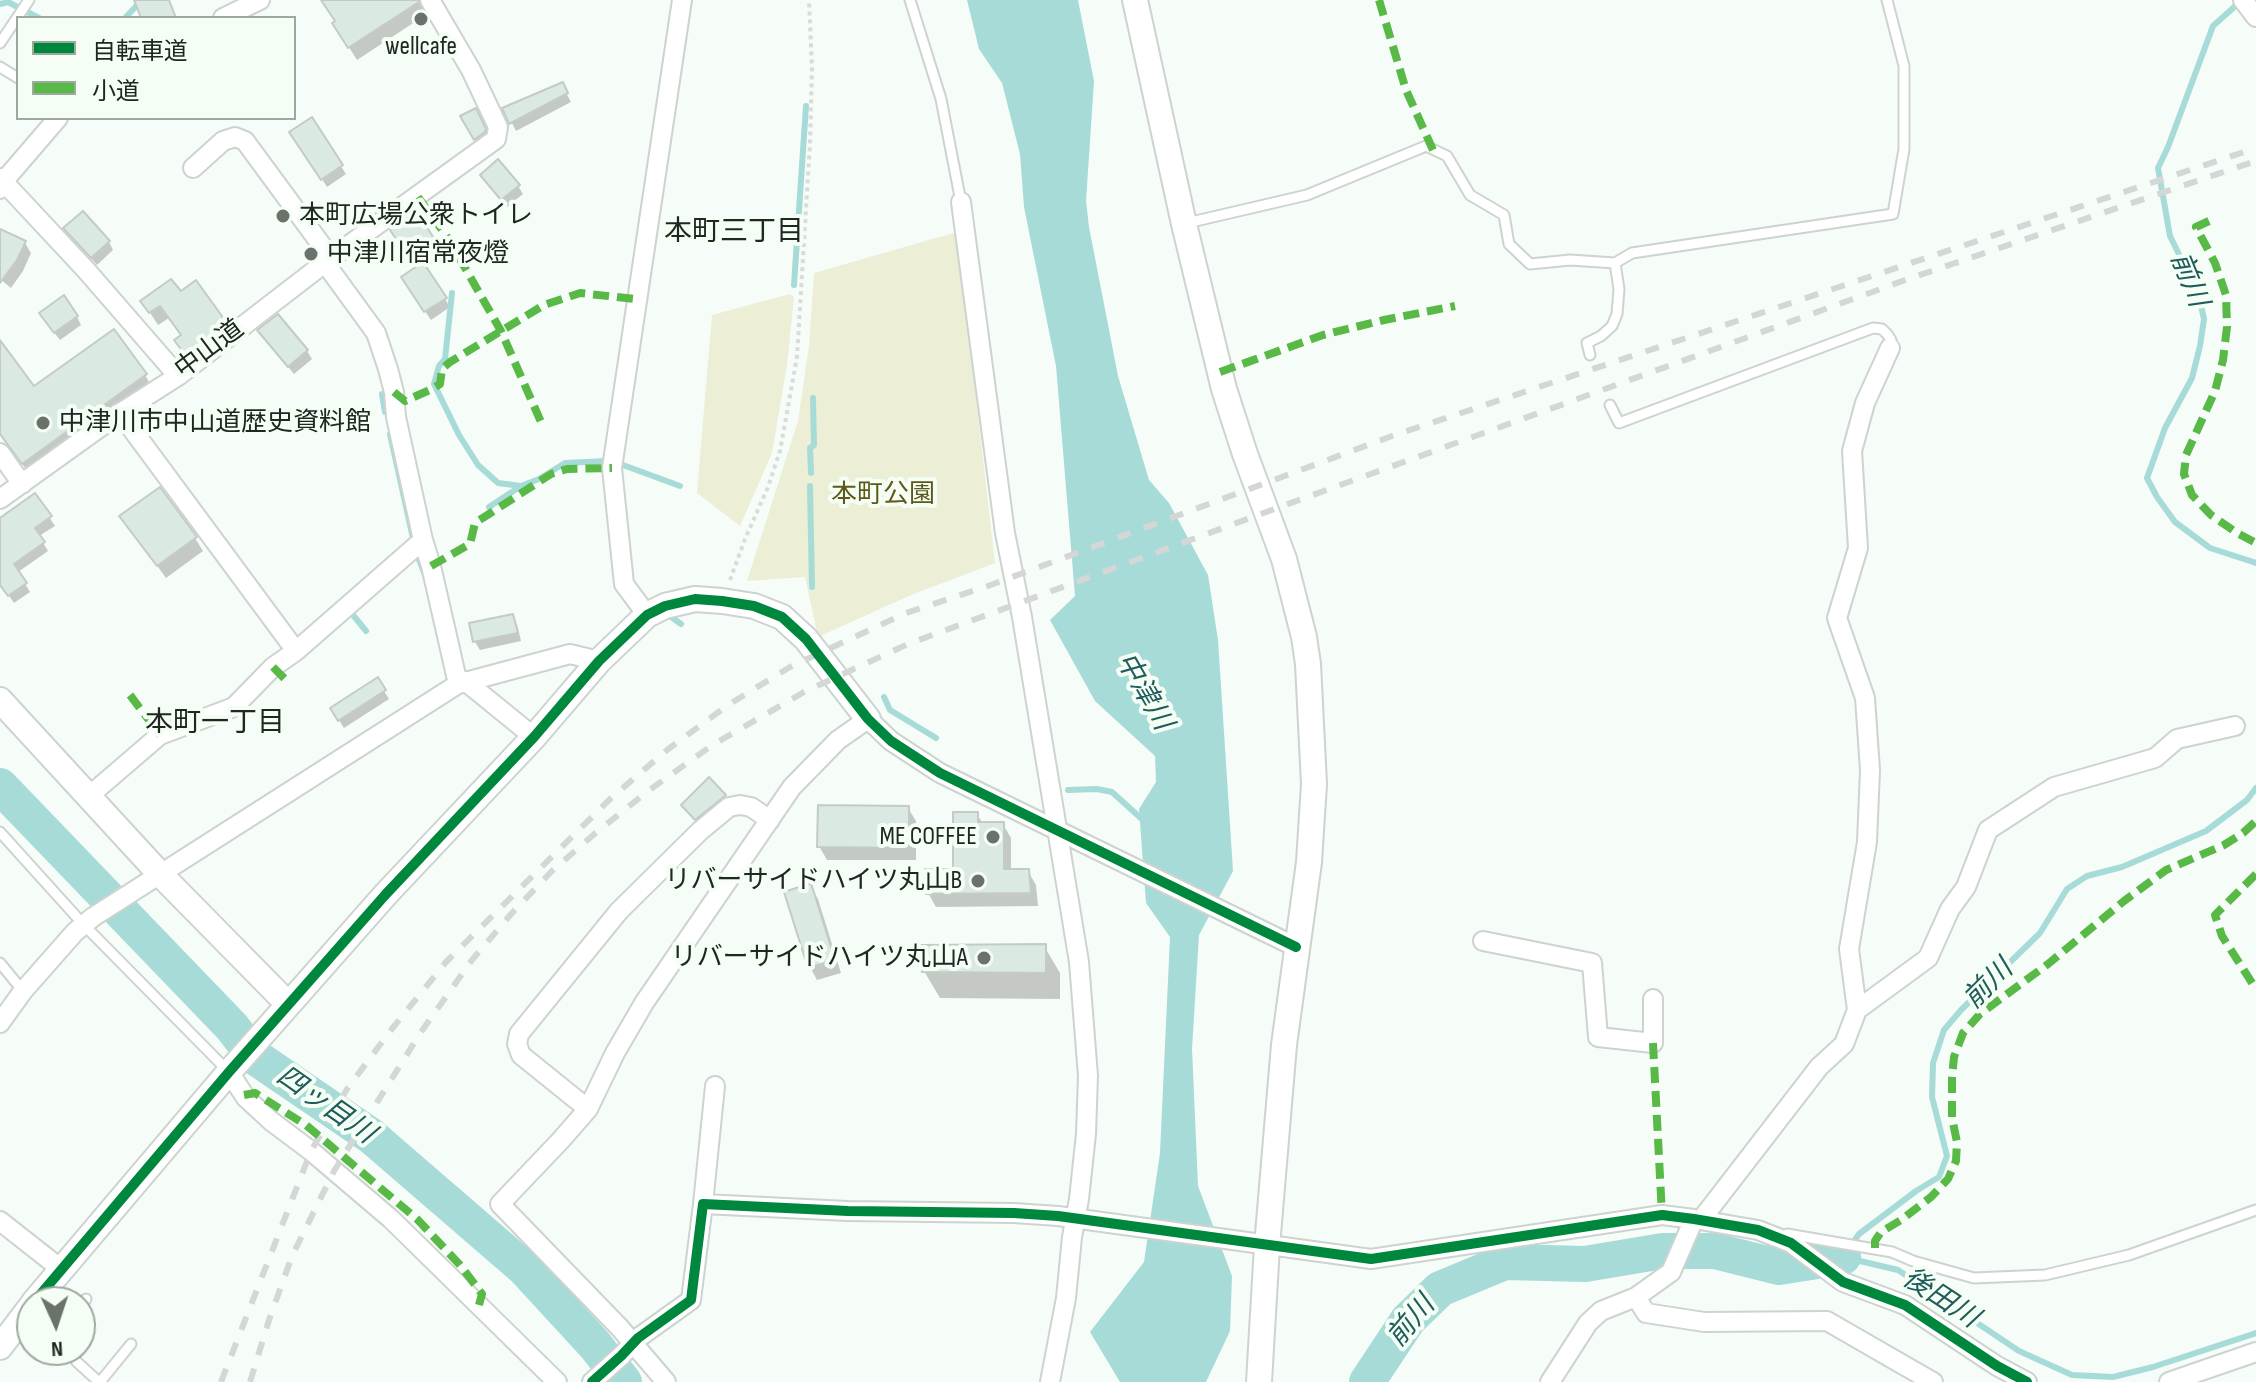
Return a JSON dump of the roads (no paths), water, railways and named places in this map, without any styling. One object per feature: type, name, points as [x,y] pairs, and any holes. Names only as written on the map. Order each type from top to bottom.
[{"type":"street","points":[[227,16],[260,0]]},
{"type":"street","name":"中山道","points":[[0,499],[120,413],[178,376],[328,261],[496,139],[498,127],[471,70],[430,0]]},
{"type":"street","points":[[647,615],[624,584],[612,468],[682,0]]},
{"type":"street","points":[[1135,0],[1224,389],[1284,559],[1306,651],[1314,784],[1309,862],[1260,1244],[1259,1382]]},
{"type":"street","points":[[2243,0],[2256,17]]},
{"type":"street","points":[[56,120],[1,183],[86,270],[178,376]]},
{"type":"street","points":[[193,168],[223,141],[235,137],[245,141],[376,333],[394,392],[396,417],[423,540],[462,683],[534,737]]},
{"type":"street","points":[[961,202],[1005,533],[1022,617],[1079,962],[1088,1076],[1082,1219],[1050,1382]]},
{"type":"street","points":[[1550,1382],[1588,1323],[1601,1311],[1636,1297],[1671,1272],[1695,1223],[1819,1067],[1844,1044],[1857,1010],[1849,949],[1867,842],[1870,770],[1865,698],[1837,618],[1858,548],[1852,451],[1865,403],[1890,348]]},
{"type":"street","points":[[120,413],[296,651]]},
{"type":"street","points":[[0,453],[22,484]]},
{"type":"street","points":[[89,796],[160,735],[234,707],[273,667],[296,651],[423,540]]},
{"type":"street","points":[[47,1286],[386,894],[534,737],[599,661],[647,615],[665,606],[695,599],[722,601],[754,606],[782,617],[806,639],[868,719],[891,741],[940,773],[1296,947]]},
{"type":"street","points":[[0,1023],[23,991],[88,920],[462,683],[570,654],[599,661]]},
{"type":"street","points":[[0,700],[159,873],[288,1004]]},
{"type":"street","points":[[666,1382],[627,1350],[500,1204],[588,1109],[644,1003],[792,787],[838,740],[868,719]]},
{"type":"street","points":[[1857,1010],[1928,958],[1950,909],[1966,887],[1988,830],[2054,787],[2155,758],[2177,739],[2235,726]]},
{"type":"street","points":[[588,1109],[521,1055],[517,1044],[519,1034],[619,911],[700,831],[729,807],[740,805],[751,807],[770,820]]},
{"type":"street","points":[[1483,941],[1592,963],[1598,1037],[1653,1043],[1653,999]]},
{"type":"street","points":[[232,1069],[246,1098],[391,1219],[557,1382]]},
{"type":"street","points":[[592,1382],[691,1300],[715,1086]]},
{"type":"street","points":[[703,1204],[848,1211],[1014,1213],[1082,1219],[1371,1259],[1662,1215],[1695,1223],[1758,1230],[1791,1243],[1843,1282],[1905,1305],[1997,1366],[2027,1382]]},
{"type":"street","points":[[0,1221],[61,1269]]},
{"type":"street","points":[[1636,1297],[1646,1313],[1704,1322],[1827,1321],[1933,1382]]},
{"type":"street","points":[[0,1347],[16,1326]]},
{"type":"street","points":[[2169,1382],[2256,1352]]},
{"type":"lane","points":[[910,0],[941,99],[961,202]]},
{"type":"lane","points":[[1184,224],[1307,195],[1426,146],[1447,156],[1470,195],[1504,215],[1509,244],[1530,264],[1570,260],[1615,263],[1632,253],[1893,214],[1904,149],[1904,66],[1887,0]]},
{"type":"lane","points":[[0,43],[16,19]]},
{"type":"lane","points":[[1590,355],[1587,343],[1612,326],[1617,314],[1619,289],[1615,263]]},
{"type":"lane","points":[[1610,405],[1619,423],[1873,328],[1882,329],[1887,334],[1891,340],[1890,348]]},
{"type":"lane","points":[[0,832],[232,1069]]},
{"type":"lane","points":[[0,963],[23,991]]},
{"type":"lane","points":[[1758,1230],[1875,1248],[1974,1278],[2045,1275],[2129,1255],[2256,1210]]},
{"type":"lane","points":[[81,1366],[99,1382],[131,1344]]},
{"type":"water","name":"中津川","points":[[967,0],[1078,0],[1094,81],[1086,201],[1118,376],[1149,480],[1169,503],[1208,575],[1218,640],[1233,871],[1199,935],[1192,1049],[1198,1186],[1232,1276],[1230,1331],[1206,1382],[1120,1382],[1090,1332],[1144,1262],[1160,1153],[1170,937],[1146,903],[1139,809],[1156,782],[1155,756],[1095,701],[1050,620],[1075,596],[1056,366],[1024,207],[1020,154],[1002,83],[979,49]]},
{"type":"waterway","points":[[127,16],[142,0]]},
{"type":"waterway","name":"前川","points":[[2242,0],[2213,26],[2158,168],[2170,236],[2198,293],[2204,319],[2192,378],[2165,428],[2147,478],[2175,522],[2210,548],[2256,563]]},
{"type":"waterway","points":[[0,4],[8,2],[35,16]]},
{"type":"waterway","points":[[794,285],[806,106]]},
{"type":"waterway","points":[[452,293],[445,359],[439,366],[434,384],[478,465],[498,483],[521,486]]},
{"type":"waterway","points":[[382,394],[385,412]]},
{"type":"waterway","points":[[811,473],[813,398]]},
{"type":"waterway","points":[[390,434],[413,538]]},
{"type":"waterway","points":[[489,507],[565,463],[607,461]]},
{"type":"waterway","points":[[623,465],[680,486]]},
{"type":"waterway","points":[[810,486],[812,587]]},
{"type":"waterway","points":[[418,557],[425,575]]},
{"type":"waterway","points":[[349,610],[366,631]]},
{"type":"waterway","points":[[666,613],[681,624]]},
{"type":"waterway","points":[[884,697],[890,710],[936,738]]},
{"type":"waterway","name":"四ッ目川","points":[[0,786],[232,1027],[255,1057],[371,1136],[525,1269],[595,1345],[624,1382]]},
{"type":"waterway","name":"前川","points":[[2256,788],[2247,800],[2206,831],[2122,867],[2087,876],[2067,889],[2040,933],[1944,1030],[1933,1063],[1932,1097],[1947,1156],[1939,1177],[1859,1234],[1843,1257],[1898,1270],[2019,1351],[2072,1375],[2113,1377],[2256,1333]]},
{"type":"waterway","points":[[1068,790],[1112,792],[1144,821]]},
{"type":"waterway","name":"後田川","points":[[1367,1382],[1408,1320],[1440,1289],[1505,1262],[1585,1264],[1663,1251],[1715,1251],[1779,1267],[1843,1257]]},
{"type":"railway","points":[[221,1382],[311,1151],[347,1089],[391,1030],[446,962],[610,799],[667,750],[728,705],[790,667],[906,613],[988,586],[1392,436],[2256,148]]},
{"type":"railway","points":[[250,1382],[292,1256],[334,1171],[421,1032],[472,960],[552,871],[648,791],[714,744],[804,692],[908,644],[1908,279],[2256,161]]},
{"type":"place","name":"wellcafe","points":[[421,19]]},
{"type":"place","name":"本町広場公衆トイレ","points":[[283,216]]},
{"type":"place","name":"中津川宿常夜燈","points":[[311,254]]},
{"type":"place","name":"中津川市中山道歴史資料館","points":[[43,423]]},
{"type":"place","name":"ME COFFEE","points":[[993,837]]},
{"type":"place","name":"リバーサイドハイツ丸山B","points":[[978,881]]},
{"type":"place","name":"リバーサイドハイツ丸山A","points":[[984,958]]},
{"type":"district","name":"本町三丁目","points":[[734,233]]},
{"type":"district","name":"本町一丁目","points":[[215,724]]},
{"type":"park label","name":"本町公園","points":[[883,495]]}]
